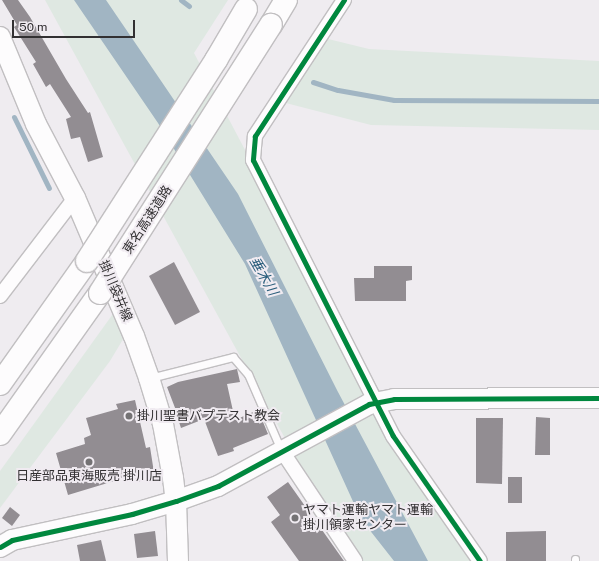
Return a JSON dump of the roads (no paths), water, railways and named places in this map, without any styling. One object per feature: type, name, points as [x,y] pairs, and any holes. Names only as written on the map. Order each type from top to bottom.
[{"type":"highway","name":"東名高速道路","points":[[0,434],[100,293],[286,0]]},
{"type":"highway","points":[[0,384],[87,261],[212,67],[249,5]]},
{"type":"street","points":[[344,0],[255,136],[253,160],[373,403],[393,436],[480,561]]},
{"type":"street","name":"掛川袋井線","points":[[0,37],[36,124],[75,198],[134,336],[149,378],[163,424],[176,501],[178,561]]},
{"type":"street","points":[[0,296],[75,198]]},
{"type":"street","points":[[0,547],[12,540],[132,514],[176,501],[218,486],[288,447],[373,403],[394,399],[599,398]]},
{"type":"street","points":[[288,447],[355,561]]},
{"type":"lane","points":[[149,378],[233,357],[248,374],[288,447]]},
{"type":"water","name":"垂木川","points":[[74,0],[106,0],[238,194],[338,392],[428,561],[394,561],[361,519],[245,264],[158,123]]},
{"type":"waterway","points":[[181,0],[189,6]]},
{"type":"waterway","points":[[313,82],[338,90],[394,100],[599,101]]},
{"type":"waterway","points":[[14,117],[49,188]]},
{"type":"place","name":"掛川聖書バプテスト教会","points":[[129,416]]},
{"type":"place","name":"日産部品東海販売 掛川店","points":[[89,462]]},
{"type":"place","name":"ヤマト運輸ヤマト運輸 掛川領家センター","points":[[295,518]]}]
